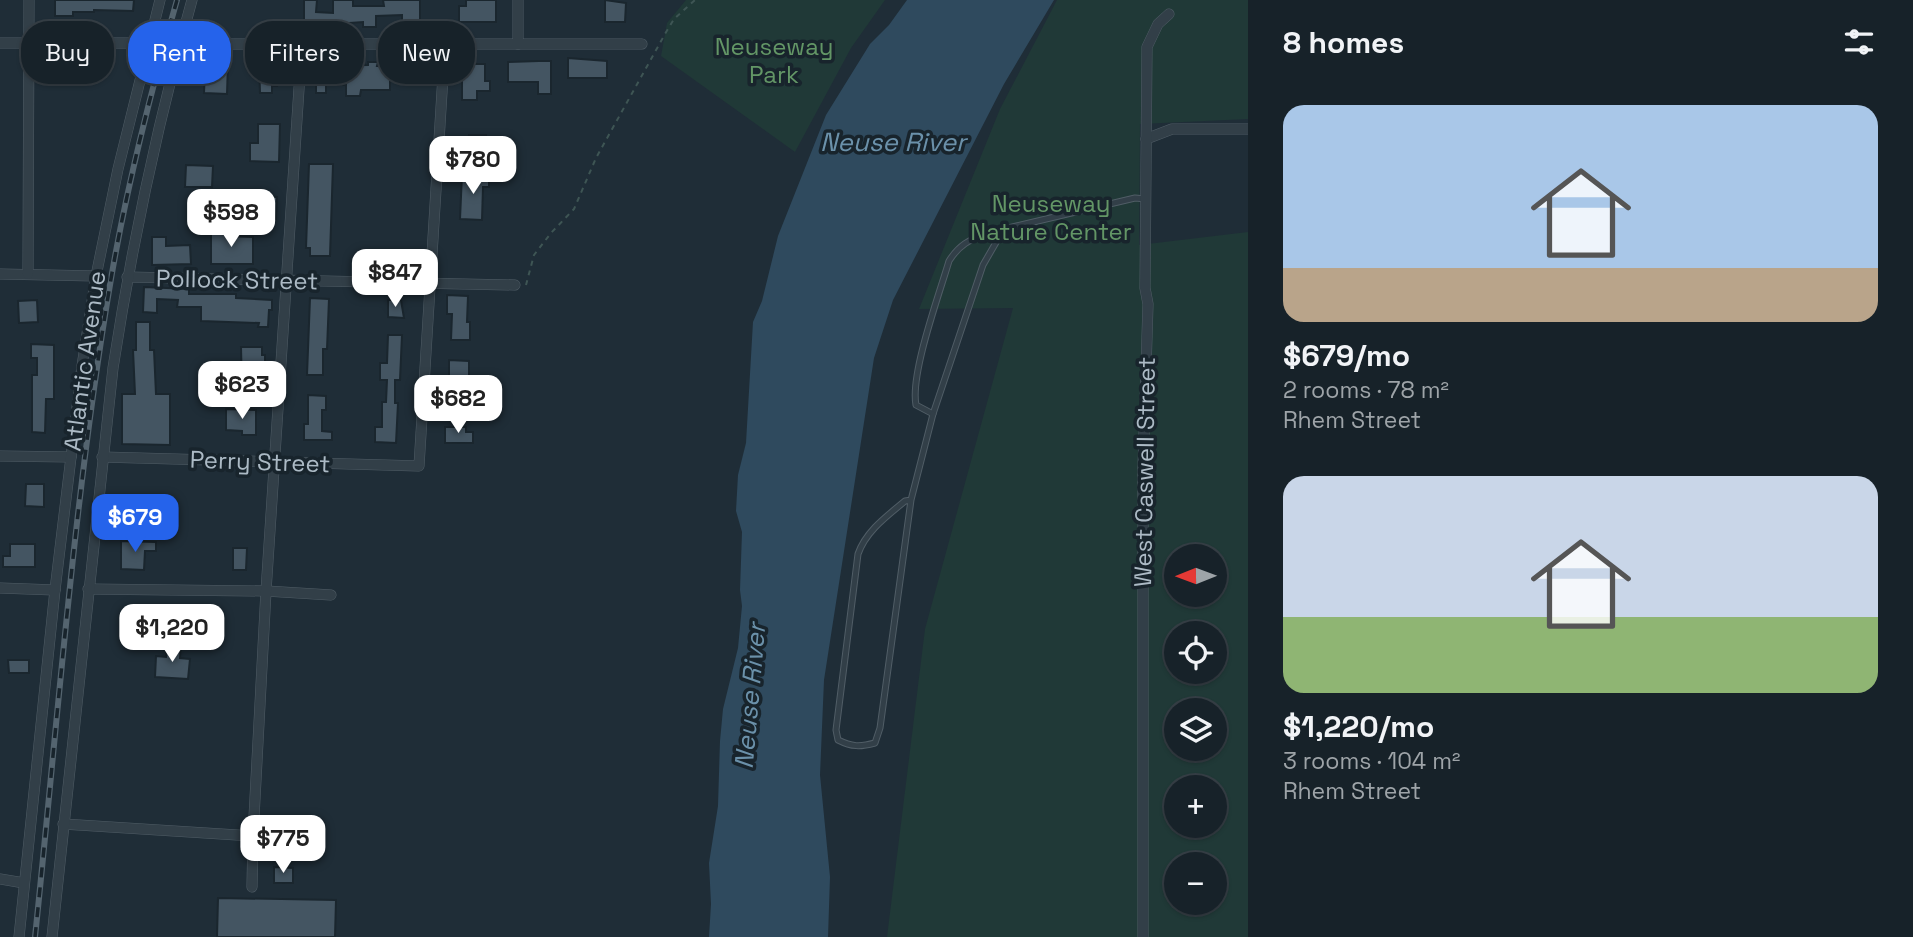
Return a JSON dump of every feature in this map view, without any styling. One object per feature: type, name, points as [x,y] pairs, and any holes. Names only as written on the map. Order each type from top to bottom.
[{"type":"street","points":[[29,0],[29,21]]},
{"type":"street","name":"Atlantic Avenue","points":[[154,21],[160,0]]},
{"type":"street","name":"Atlantic Avenue","points":[[186,21],[192,0]]},
{"type":"street","points":[[518,0],[518,44]]},
{"type":"street","name":"West Caswell Street","points":[[1143,937],[1147,47],[1158,24],[1169,14]]},
{"type":"street","points":[[0,43],[21,42]]},
{"type":"street","points":[[475,43],[642,44]]},
{"type":"street","points":[[28,274],[29,84]]},
{"type":"street","name":"Atlantic Avenue","points":[[19,937],[55,590],[96,276],[138,84]]},
{"type":"street","name":"Atlantic Avenue","points":[[52,937],[102,457],[127,277],[170,84]]},
{"type":"street","points":[[252,887],[266,591],[299,84]]},
{"type":"street","points":[[430,283],[442,84]]},
{"type":"street","points":[[1146,139],[1172,129],[1248,129]]},
{"type":"street","points":[[0,274],[96,276]]},
{"type":"street","name":"Pollock Street","points":[[127,277],[515,285]]},
{"type":"street","name":"Perry Street","points":[[102,457],[419,466],[430,283]]},
{"type":"street","points":[[0,456],[71,457]]},
{"type":"street","points":[[0,588],[55,590]]},
{"type":"street","points":[[88,589],[266,591],[331,595]]},
{"type":"street","points":[[63,824],[253,836]]},
{"type":"street","points":[[0,879],[24,883]]},
{"type":"lane","points":[[933,414],[916,405],[914,395],[923,351],[949,261],[956,249],[966,241],[998,231],[1135,198],[1146,199]]},
{"type":"lane","points":[[911,500],[905,501],[872,530],[862,542],[858,554],[836,730],[838,740],[850,746],[861,747],[875,743],[880,728],[911,500],[933,414],[983,265],[998,239],[998,231]]},
{"type":"path","points":[[515,285],[527,285],[534,254],[574,209],[596,158],[665,34],[674,19],[695,0]]},
{"type":"green space","name":"Neuseway Park","points":[[686,0],[885,0],[851,48],[795,152],[661,56],[667,23]]},
{"type":"green space","name":"Neuseway Nature Center","points":[[1057,0],[1248,0],[1248,119],[1140,124],[1139,245],[1248,232],[1248,937],[887,937],[925,629],[1013,308],[919,309],[1000,109]]},
{"type":"water","name":"Neuse River","points":[[907,0],[1054,0],[1004,84],[893,300],[874,358],[824,680],[820,775],[830,877],[828,937],[709,937],[709,863],[718,806],[723,709],[738,648],[742,606],[742,532],[736,511],[738,475],[746,443],[753,322],[762,301],[778,236],[826,115],[870,44],[889,25]]},
{"type":"building","points":[[55,0],[134,0],[133,11],[94,10],[73,12],[73,16],[55,16]]},
{"type":"building","points":[[304,0],[317,0],[316,12],[333,13],[333,0],[353,0],[353,6],[384,6],[383,0],[420,0],[420,21],[402,21],[402,15],[376,16],[376,27],[364,27],[364,21],[304,21]]},
{"type":"building","points":[[466,0],[496,0],[496,22],[459,21],[459,6],[466,6]]},
{"type":"building","points":[[605,0],[626,3],[625,22],[605,22]]},
{"type":"building","points":[[568,58],[607,61],[607,78],[568,78]]},
{"type":"building","points":[[551,61],[551,94],[538,94],[538,82],[508,82],[508,62]]},
{"type":"building","points":[[368,62],[378,62],[378,84],[390,84],[390,90],[361,90],[360,96],[346,96],[346,85],[326,85],[326,93],[316,93],[316,84],[364,84],[364,65],[368,65]]},
{"type":"building","points":[[475,64],[485,64],[485,81],[490,81],[490,91],[477,91],[477,100],[462,100],[462,84],[475,84]]},
{"type":"building","points":[[204,84],[227,84],[227,94],[204,93]]},
{"type":"building","points":[[260,84],[277,84],[272,86],[272,93],[260,93]]},
{"type":"building","points":[[258,124],[280,124],[279,162],[250,161],[250,143],[258,143]]},
{"type":"building","points":[[469,135],[486,135],[485,153],[468,153]]},
{"type":"building","points":[[309,164],[333,164],[330,256],[310,256],[310,248],[306,248]]},
{"type":"building","points":[[186,165],[213,166],[212,187],[185,187]]},
{"type":"building","points":[[462,174],[489,174],[489,187],[483,187],[482,220],[460,219]]},
{"type":"building","points":[[239,196],[277,197],[276,219],[251,218],[252,209],[239,209]]},
{"type":"building","points":[[211,232],[226,232],[226,236],[253,237],[253,264],[211,264]]},
{"type":"building","points":[[152,237],[166,237],[166,246],[190,245],[191,264],[152,265]]},
{"type":"building","points":[[144,287],[189,289],[189,294],[236,294],[236,298],[272,300],[268,327],[258,327],[259,323],[201,321],[201,307],[177,307],[178,300],[157,299],[157,313],[143,312]]},
{"type":"building","points":[[447,295],[468,296],[467,322],[470,322],[470,340],[451,340],[452,314],[447,314]]},
{"type":"building","points":[[310,298],[329,299],[323,375],[307,375]]},
{"type":"building","points":[[37,300],[38,322],[19,323],[18,301]]},
{"type":"building","points":[[388,300],[401,300],[404,318],[388,317]]},
{"type":"building","points":[[136,322],[150,322],[150,350],[154,350],[156,394],[170,394],[170,445],[122,444],[122,394],[135,394],[133,350],[136,350]]},
{"type":"building","points":[[388,335],[402,335],[400,380],[395,380],[395,403],[398,403],[396,443],[375,442],[375,427],[382,427],[382,402],[386,402],[387,380],[380,380],[380,363],[387,363]]},
{"type":"building","points":[[31,344],[54,345],[54,399],[46,399],[45,433],[32,432],[32,375],[37,375],[37,358],[31,358]]},
{"type":"building","points":[[241,347],[262,347],[262,355],[265,355],[265,392],[242,391]]},
{"type":"building","points":[[449,360],[469,361],[469,391],[474,391],[474,408],[445,408],[446,390],[449,390]]},
{"type":"building","points":[[308,395],[326,396],[326,410],[322,410],[322,431],[332,432],[332,440],[304,440],[304,424],[308,424]]},
{"type":"building","points":[[226,409],[256,410],[256,435],[242,435],[242,431],[226,430]]},
{"type":"building","points":[[445,427],[466,427],[466,432],[473,432],[473,443],[445,443]]},
{"type":"building","points":[[26,484],[44,484],[44,507],[25,506]]},
{"type":"building","points":[[121,541],[156,542],[156,551],[145,551],[144,570],[121,569]]},
{"type":"building","points":[[10,544],[35,544],[35,567],[3,567],[3,556],[10,556]]},
{"type":"building","points":[[233,548],[247,548],[246,570],[233,570]]},
{"type":"building","points":[[167,642],[181,643],[180,658],[190,659],[188,679],[155,677],[156,656],[166,657]]},
{"type":"building","points":[[8,660],[29,660],[29,673],[9,673]]},
{"type":"building","points":[[274,867],[293,868],[293,883],[274,883]]},
{"type":"building","points":[[218,898],[336,900],[335,937],[217,937]]},
{"type":"railway","points":[[35,937],[68,607],[98,361],[117,244],[132,173],[177,0]]}]
